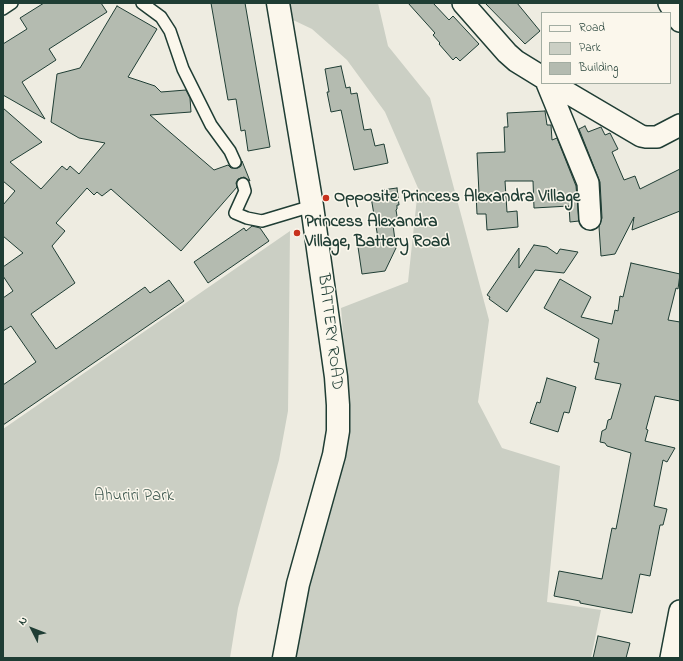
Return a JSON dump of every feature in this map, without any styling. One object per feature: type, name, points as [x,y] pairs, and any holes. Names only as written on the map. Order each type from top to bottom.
[{"type":"street","name":"BATTERY ROAD","points":[[278,3],[312,206],[336,376],[338,405],[338,431],[327,482],[298,584],[284,658]]},
{"type":"street","points":[[463,3],[511,57],[541,76]]},
{"type":"street","points":[[669,3],[680,21]]},
{"type":"street","points":[[547,84],[588,183],[590,220]]},
{"type":"street","points":[[553,84],[646,137],[657,138],[680,125]]},
{"type":"street","points":[[671,658],[680,611]]},
{"type":"lane","points":[[3,9],[12,3]]},
{"type":"lane","points":[[142,3],[161,17],[170,31],[183,69],[211,125],[236,162]]},
{"type":"lane","points":[[243,184],[245,191],[235,213],[247,218],[262,220],[312,206]]},
{"type":"green space","points":[[288,3],[378,3],[388,46],[430,98],[489,320],[478,402],[502,448],[560,466],[547,602],[601,610],[591,658],[288,658],[290,624],[350,424],[341,308],[408,282],[418,188],[385,112],[347,60],[312,29],[291,19]]},
{"type":"green space","name":"Ahuriri Park","points":[[290,231],[288,411],[279,460],[238,608],[230,658],[3,658],[3,429]]},
{"type":"building","points":[[44,3],[101,3],[107,12],[49,49],[56,60],[22,82],[45,119],[3,95],[3,44],[27,29],[20,18]]},
{"type":"building","points":[[211,3],[245,3],[270,147],[248,151],[245,130],[241,131],[236,99],[228,100]]},
{"type":"building","points":[[408,3],[433,3],[449,20],[453,16],[479,44],[460,61],[456,57],[453,60],[433,35],[435,33]]},
{"type":"building","points":[[485,3],[517,3],[540,31],[525,44]]},
{"type":"building","points":[[117,6],[157,29],[128,77],[155,86],[161,92],[186,90],[190,98],[191,112],[150,115],[214,170],[228,165],[231,168],[238,168],[241,166],[242,161],[250,181],[244,177],[238,179],[236,183],[237,187],[181,251],[111,189],[102,196],[97,192],[94,195],[87,188],[56,223],[65,231],[52,246],[75,283],[31,314],[56,349],[145,287],[150,293],[169,280],[184,301],[3,425],[3,385],[36,362],[11,326],[3,331],[3,298],[13,291],[3,276],[3,267],[23,253],[3,236],[3,205],[15,191],[3,181],[3,108],[42,142],[10,162],[41,189],[62,166],[67,170],[70,166],[79,174],[105,143],[79,138],[51,122],[57,74],[80,68]]},
{"type":"building","points":[[341,66],[346,88],[350,87],[351,94],[357,93],[364,130],[371,129],[375,146],[384,144],[388,163],[354,170],[341,110],[331,112],[327,92],[329,92],[325,69]]},
{"type":"building","points":[[545,111],[547,125],[551,125],[552,140],[557,138],[576,186],[579,221],[570,222],[569,206],[534,208],[533,181],[505,181],[507,212],[517,211],[518,227],[487,230],[486,214],[477,214],[476,193],[479,193],[477,153],[505,152],[504,127],[508,127],[507,113]]},
{"type":"building","points":[[585,126],[588,132],[601,127],[605,135],[610,133],[618,149],[612,152],[624,180],[635,176],[640,189],[680,169],[680,211],[632,230],[634,217],[615,254],[601,256],[599,227],[602,218],[600,182],[579,129]]},
{"type":"building","points":[[397,188],[399,205],[397,205],[396,210],[398,222],[397,225],[393,225],[396,248],[385,271],[362,274],[358,247],[379,244],[371,197],[383,196],[382,190]]},
{"type":"building","points":[[252,226],[260,228],[269,241],[208,283],[194,262],[244,228],[246,231]]},
{"type":"building","points":[[534,245],[547,247],[557,254],[560,249],[578,252],[564,273],[535,270],[507,312],[489,299],[490,297],[487,295],[519,248],[519,268]]},
{"type":"building","points":[[631,263],[680,274],[678,289],[676,288],[668,320],[680,322],[680,401],[655,396],[646,429],[648,430],[645,441],[675,448],[667,462],[663,460],[654,506],[667,509],[663,525],[660,525],[650,576],[640,574],[632,613],[580,603],[580,601],[554,596],[559,571],[602,579],[612,528],[616,529],[631,453],[607,446],[605,443],[600,442],[602,431],[606,429],[608,420],[611,419],[621,384],[595,379],[599,363],[594,362],[599,339],[544,308],[560,279],[591,297],[581,317],[612,324],[615,310],[618,311],[620,296],[623,297]]},
{"type":"building","points":[[547,378],[576,387],[569,413],[564,412],[558,432],[530,423],[537,402],[540,403]]},
{"type":"building","points":[[598,636],[630,643],[626,658],[593,658]]},
{"type":"place","name":"Opposite Princess Alexandra Village","points":[[326,198]]},
{"type":"place","name":"Princess Alexandra Village, Battery Road","points":[[297,233]]}]
